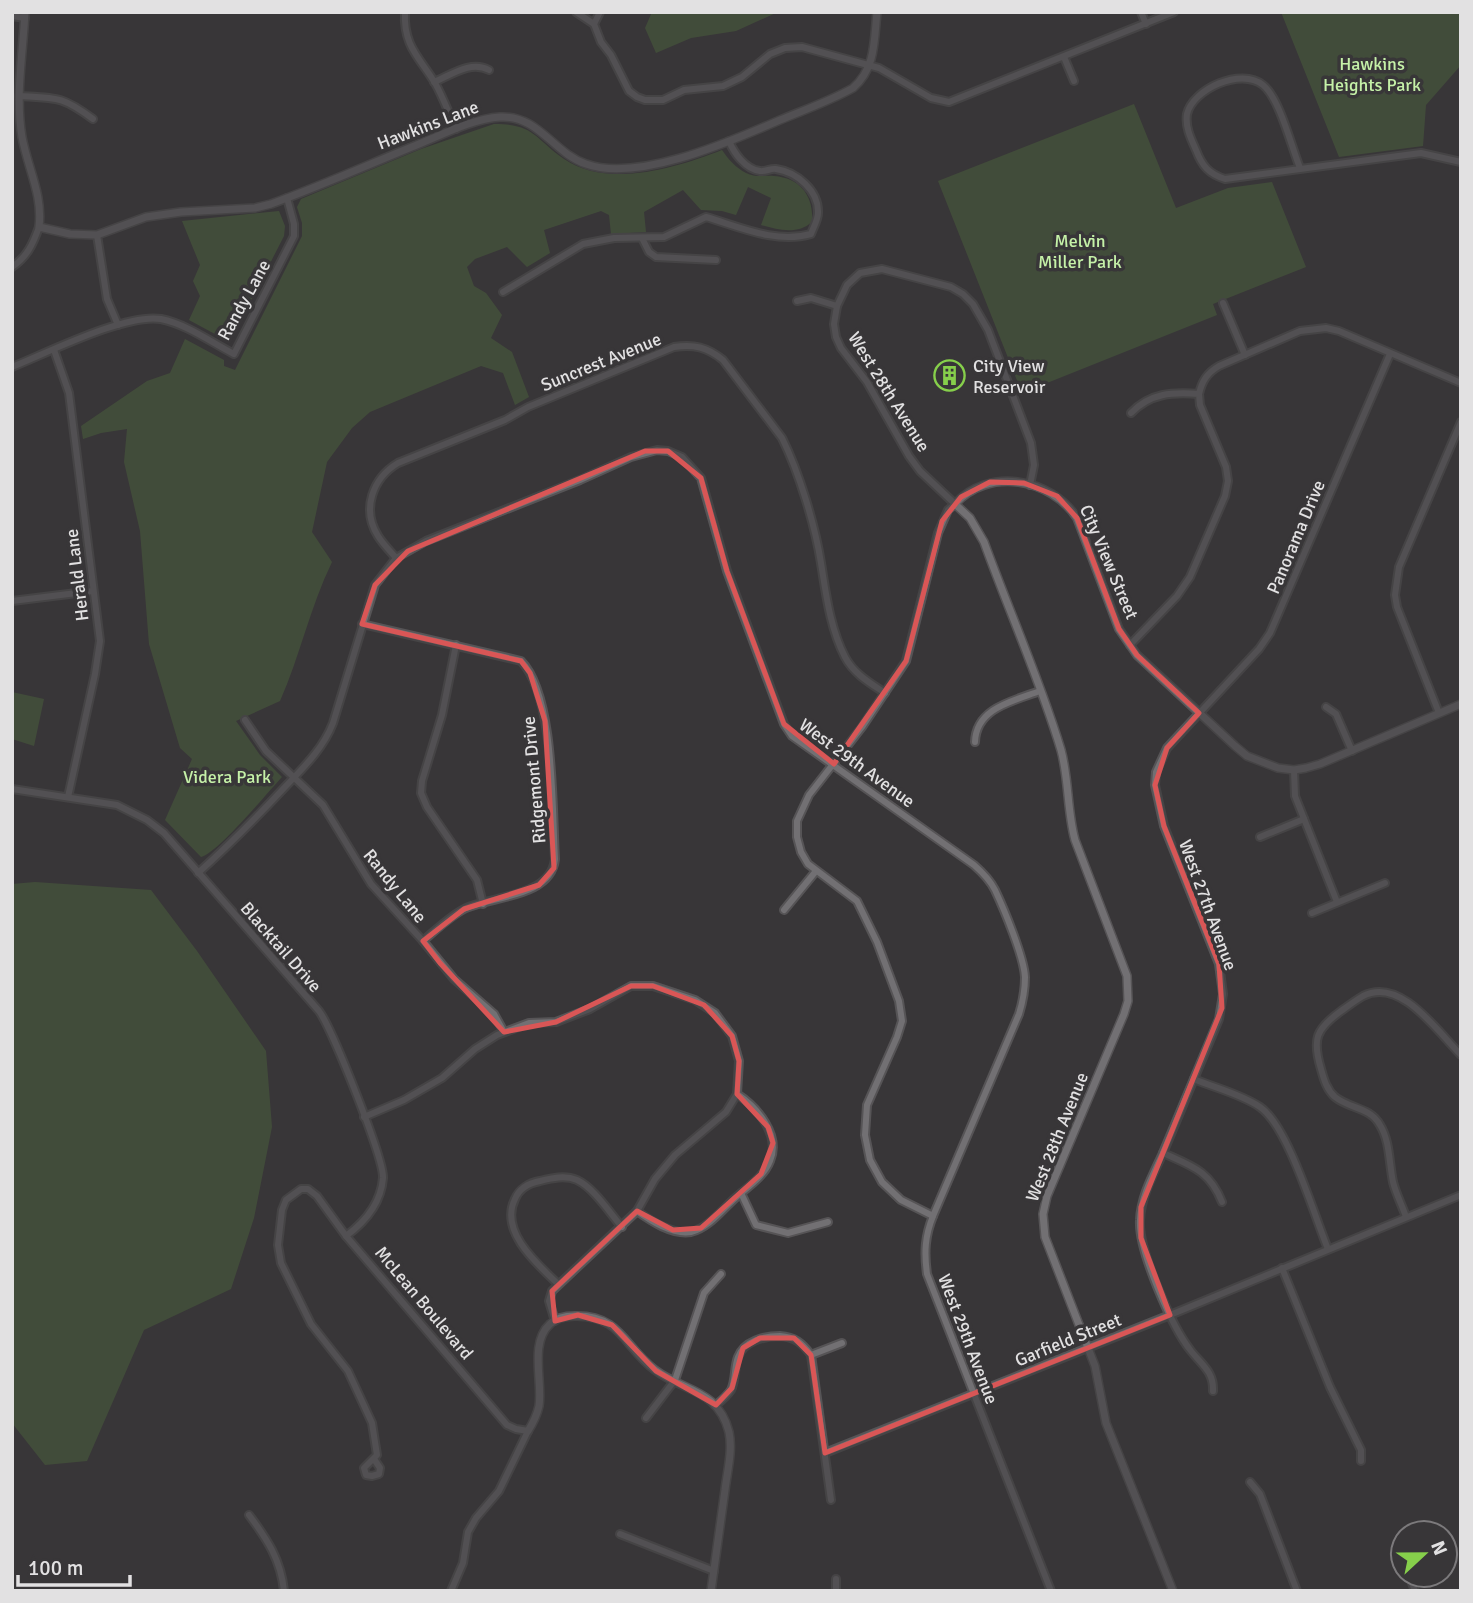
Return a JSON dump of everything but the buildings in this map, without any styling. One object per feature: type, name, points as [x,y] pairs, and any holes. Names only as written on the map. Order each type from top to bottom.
[{"type":"street","points":[[405,12],[408,41],[420,64],[434,82],[456,129]]},
{"type":"street","points":[[576,12],[594,24],[601,42],[629,90],[645,100],[663,100],[684,90],[723,86],[743,77],[770,54],[785,48],[802,47],[878,68],[931,98],[949,102],[1174,12]]},
{"type":"street","points":[[594,24],[600,12]]},
{"type":"street","points":[[870,66],[877,12]]},
{"type":"street","points":[[1141,12],[1146,24]]},
{"type":"street","points":[[12,16],[25,15],[19,96],[22,137],[41,212],[39,228],[31,248],[22,261],[12,267]]},
{"type":"street","points":[[1063,57],[1073,81]]},
{"type":"street","points":[[434,82],[472,66],[481,65],[489,70]]},
{"type":"street","name":"Hawkins Lane","points":[[39,228],[70,234],[97,234],[146,217],[181,212],[255,208],[287,198],[456,129],[493,118],[522,120],[542,132],[570,157],[591,166],[611,169],[664,162],[730,141],[846,92],[860,82],[870,66]]},
{"type":"street","points":[[1300,168],[1274,101],[1262,84],[1244,78],[1235,79],[1201,94],[1190,106],[1186,122],[1200,160],[1210,173],[1232,179],[1421,153],[1461,162]]},
{"type":"street","points":[[19,96],[56,97],[69,102],[93,119]]},
{"type":"street","points":[[503,292],[583,244],[614,238],[664,237],[706,217],[771,236],[796,238],[811,234],[818,214],[814,195],[806,183],[775,169],[760,171],[746,164],[734,152],[730,141]]},
{"type":"street","name":"Randy Lane","points":[[12,367],[138,319],[164,320],[234,354],[294,236],[294,224],[287,198]]},
{"type":"street","points":[[97,234],[107,299],[117,325]]},
{"type":"street","points":[[642,238],[649,252],[656,257],[716,260]]},
{"type":"street","points":[[797,301],[811,298],[837,306],[852,278],[872,269],[882,269],[951,287],[963,294],[973,304],[988,330],[1031,443],[1034,465],[1030,485]]},
{"type":"street","points":[[1223,303],[1245,355]]},
{"type":"street","name":"West 28th Avenue","points":[[837,306],[834,324],[841,348],[867,382],[909,457],[979,530],[1040,691],[1065,767],[1075,840],[1122,962],[1129,989],[1128,1001],[1118,1032],[1047,1196],[1043,1214],[1049,1250],[1098,1376],[1106,1423],[1173,1591]]},
{"type":"street","points":[[1130,645],[1177,596],[1190,578],[1225,496],[1228,481],[1226,467],[1200,405],[1199,394],[1209,372],[1300,331],[1326,328],[1339,331],[1461,383]]},
{"type":"street","name":"Suncrest Avenue","points":[[396,558],[378,536],[370,507],[373,492],[387,469],[528,407],[674,348],[700,346],[723,360],[782,438],[813,528],[825,595],[844,656],[862,678],[885,693]]},
{"type":"street","name":"Herald Lane","points":[[54,350],[69,393],[99,652],[68,797]]},
{"type":"street","name":"Panorama Drive","points":[[1199,713],[1259,649],[1270,633],[1390,354]]},
{"type":"street","points":[[1131,413],[1141,402],[1153,396],[1166,393],[1199,394]]},
{"type":"street","points":[[1439,713],[1397,607],[1396,581],[1399,567],[1461,422]]},
{"type":"street","name":"West 29th Avenue","points":[[198,873],[235,839],[294,777],[316,753],[330,731],[375,585],[396,558],[426,541],[580,481],[638,454],[657,450],[682,457],[701,478],[727,572],[783,724],[792,736],[986,876],[995,890],[1025,974],[1025,995],[933,1216],[924,1252],[927,1274],[1051,1591]]},
{"type":"street","name":"City View Street","points":[[816,871],[801,852],[797,821],[809,795],[862,727],[906,660],[937,533],[948,510],[971,490],[990,482],[1012,481],[1030,485],[1057,496],[1068,505],[1077,518],[1119,629],[1137,655],[1247,756],[1270,766],[1294,770],[1320,764],[1461,704]]},
{"type":"street","points":[[12,601],[93,591]]},
{"type":"street","name":"Ridgemont Drive","points":[[362,624],[517,659],[532,678],[547,734],[554,868],[550,876],[539,885],[464,909],[423,941]]},
{"type":"street","points":[[456,645],[442,715],[422,781],[421,793],[427,807],[477,880],[483,904]]},
{"type":"street","points":[[975,742],[976,728],[990,711],[1040,691]]},
{"type":"street","points":[[1326,707],[1336,714],[1352,751]]},
{"type":"street","name":"West 27th Avenue","points":[[1199,713],[1167,748],[1160,760],[1155,785],[1164,826],[1219,964],[1223,994],[1219,1019],[1145,1193],[1139,1222],[1146,1254],[1170,1315],[1191,1352],[1208,1370],[1214,1383],[1213,1391]]},
{"type":"street","name":"Randy Lane","points":[[244,720],[262,746],[323,805],[365,877],[460,986],[494,1014],[504,1032]]},
{"type":"street","points":[[1294,770],[1295,796],[1338,902]]},
{"type":"street","name":"Blacktail Drive","points":[[12,789],[117,805],[147,820],[164,833],[324,1017],[364,1117],[383,1177],[378,1198],[370,1213],[360,1226],[346,1236]]},
{"type":"street","points":[[1260,837],[1304,819]]},
{"type":"street","points":[[784,910],[816,871],[858,901],[899,1001],[902,1021],[867,1105],[865,1135],[870,1160],[882,1182],[901,1199],[933,1216]]},
{"type":"street","points":[[1312,913],[1385,883]]},
{"type":"street","points":[[364,1117],[404,1100],[442,1078],[475,1049],[504,1032],[529,1023],[556,1022],[590,1009],[631,986],[653,986],[704,1005],[715,1013],[733,1036],[739,1060],[737,1094],[726,1112],[675,1155],[656,1179],[637,1211],[622,1227],[552,1291],[549,1301],[555,1321]]},
{"type":"street","points":[[1406,1217],[1394,1184],[1380,1123],[1371,1114],[1337,1099],[1328,1090],[1316,1052],[1316,1040],[1327,1021],[1362,997],[1372,992],[1385,991],[1410,1003],[1461,1055]]},
{"type":"street","points":[[1194,1079],[1247,1101],[1271,1116],[1286,1141],[1328,1249]]},
{"type":"street","points":[[637,1211],[673,1230],[691,1232],[709,1223],[761,1174],[771,1160],[773,1143],[768,1127],[737,1094]]},
{"type":"street","points":[[1163,1153],[1200,1171],[1215,1186],[1223,1202]]},
{"type":"street","points":[[558,1284],[536,1263],[517,1236],[511,1208],[518,1192],[538,1181],[560,1177],[578,1180],[622,1227]]},
{"type":"street","name":"McLean Boulevard","points":[[374,1459],[377,1446],[372,1423],[348,1371],[311,1324],[281,1263],[278,1245],[282,1210],[286,1200],[301,1189],[309,1189],[317,1195],[346,1236],[507,1424],[528,1431]]},
{"type":"street","points":[[741,1193],[756,1225],[789,1233],[828,1222]]},
{"type":"street","name":"Garfield Street","points":[[825,1453],[1461,1195]]},
{"type":"street","points":[[1282,1268],[1333,1395],[1361,1450],[1361,1461]]},
{"type":"street","points":[[646,1418],[675,1380],[704,1293],[721,1274]]},
{"type":"street","points":[[451,1591],[463,1563],[468,1532],[499,1490],[539,1404],[541,1339],[548,1326],[555,1321],[578,1315],[612,1325],[649,1365],[716,1405],[728,1431],[730,1449],[711,1591]]},
{"type":"street","points":[[716,1405],[732,1388],[738,1356],[750,1342],[772,1336],[794,1338],[803,1344],[811,1355],[831,1500]]},
{"type":"street","points":[[811,1355],[842,1343]]},
{"type":"street","points":[[1250,1482],[1261,1494],[1297,1591]]},
{"type":"street","points":[[249,1515],[276,1555],[284,1591]]},
{"type":"street","points":[[620,1534],[714,1571]]},
{"type":"street","points":[[836,1579],[836,1591]]},
{"type":"highlighted area","points":[[645,451],[668,451],[701,478],[727,571],[784,724],[834,764],[906,661],[942,521],[961,497],[990,482],[1024,483],[1057,496],[1077,518],[1119,629],[1137,655],[1199,713],[1167,748],[1155,785],[1164,826],[1219,964],[1222,1008],[1141,1207],[1141,1238],[1170,1315],[825,1453],[811,1355],[794,1338],[760,1338],[743,1348],[732,1388],[716,1405],[656,1371],[612,1325],[578,1315],[555,1321],[552,1291],[637,1211],[673,1230],[701,1228],[761,1174],[773,1143],[768,1127],[737,1094],[739,1061],[732,1036],[704,1005],[653,986],[631,986],[556,1022],[504,1032],[440,963],[423,941],[464,909],[539,885],[554,868],[545,721],[530,673],[521,661],[362,624],[375,585],[408,551]]},
{"type":"green space","points":[[652,12],[778,12],[736,31],[691,38],[656,53],[645,28]]},
{"type":"green space","name":"Hawkins Heights Park","points":[[1281,12],[1461,12],[1461,65],[1426,105],[1423,146],[1339,157]]},
{"type":"green space","name":"Melvin Miller Park","points":[[1134,104],[1176,208],[1228,188],[1272,182],[1306,267],[1213,304],[1217,315],[1022,393],[938,181]]},
{"type":"green space","name":"Videra Park","points":[[494,124],[527,130],[564,159],[601,173],[621,174],[663,169],[722,150],[732,163],[746,173],[783,178],[798,185],[808,197],[812,222],[794,230],[761,225],[771,198],[748,187],[736,215],[701,210],[683,190],[644,212],[646,232],[611,234],[609,215],[601,211],[544,230],[550,253],[527,267],[507,247],[475,259],[467,267],[474,286],[486,293],[502,315],[491,338],[512,352],[529,397],[515,405],[503,373],[481,366],[370,412],[352,428],[327,462],[312,532],[332,562],[317,596],[280,701],[236,721],[260,755],[282,777],[219,845],[201,857],[165,820],[192,759],[180,748],[149,644],[140,531],[124,462],[127,429],[83,439],[81,426],[147,381],[170,373],[185,339],[224,360],[224,366],[235,370],[302,236],[302,223],[297,207],[301,199],[421,149]]},
{"type":"green space","points":[[279,211],[285,226],[284,236],[232,338],[226,340],[189,320],[200,296],[193,281],[200,265],[182,221]]},
{"type":"green space","points":[[12,692],[44,699],[34,746],[12,739]]},
{"type":"green space","points":[[35,882],[151,890],[266,1051],[272,1127],[254,1218],[231,1289],[144,1330],[87,1461],[45,1465],[12,1423],[12,884]]},
{"type":"place","name":"City View Reservoir","points":[[950,376]]}]
